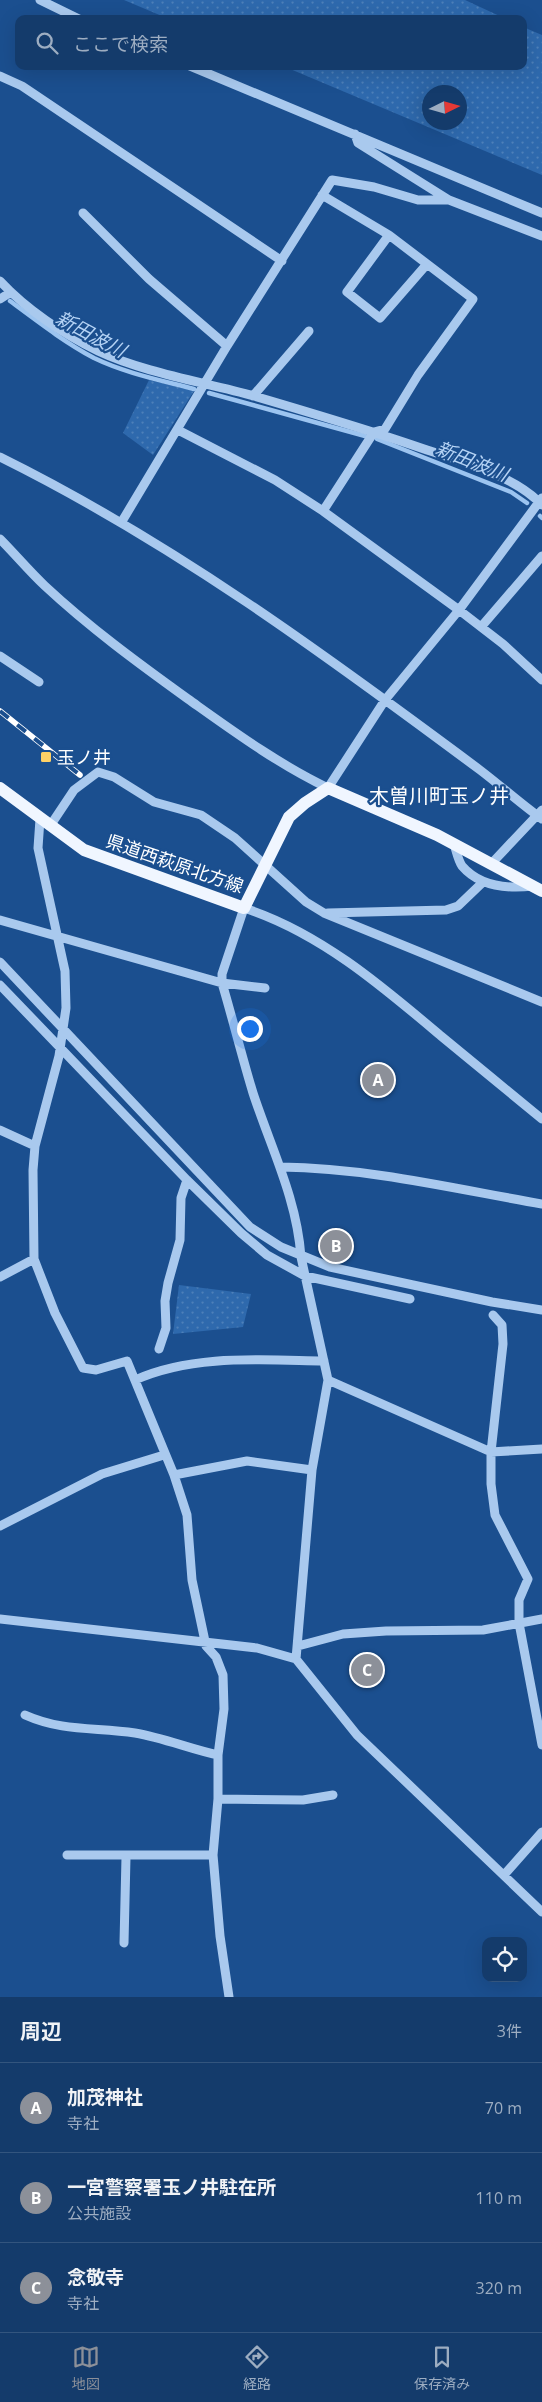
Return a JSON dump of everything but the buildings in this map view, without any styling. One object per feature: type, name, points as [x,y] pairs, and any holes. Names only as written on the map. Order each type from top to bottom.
[{"type":"main road","name":"県道西萩原北方線","points":[[0,788],[84,850],[244,908],[264,864],[289,817],[305,803],[328,788]]},
{"type":"main road","points":[[328,788],[454,844],[538,888]]},
{"type":"street","points":[[40,0],[71,15]]},
{"type":"street","points":[[200,70],[542,213]]},
{"type":"street","points":[[0,76],[22,86],[282,261]]},
{"type":"street","points":[[355,134],[358,143],[387,163],[449,200],[542,236]]},
{"type":"street","points":[[121,523],[227,346],[332,180],[374,187],[418,200],[449,200]]},
{"type":"street","points":[[322,195],[389,235],[473,299],[418,375],[385,429],[374,432],[323,512]]},
{"type":"street","points":[[83,214],[189,316],[227,346]]},
{"type":"street","points":[[389,235],[347,292],[380,318],[427,264]]},
{"type":"street","points":[[0,281],[11,292],[50,322],[98,351],[146,368],[253,396],[374,432],[488,472],[541,502],[460,610],[385,700],[328,788],[298,774],[271,757],[135,660],[90,625],[44,585],[0,539]]},
{"type":"street","points":[[0,299],[11,292]]},
{"type":"street","points":[[253,396],[309,331]]},
{"type":"street","points":[[178,430],[276,480],[323,512],[460,610],[542,680]]},
{"type":"street","points":[[0,457],[47,481],[187,563],[385,700],[540,815],[492,863]]},
{"type":"street","points":[[481,627],[542,556]]},
{"type":"street","points":[[0,656],[39,682]]},
{"type":"street","points":[[229,1997],[220,1936],[213,1855],[218,1798],[218,1755],[224,1709],[223,1675],[216,1658],[206,1642],[192,1580],[187,1515],[174,1475],[164,1455],[127,1361],[96,1370],[83,1368],[56,1313],[34,1259],[33,1170],[35,1146],[64,1029],[65,971],[38,848],[45,822],[74,790],[98,772],[114,777],[154,802],[201,815],[235,838],[306,902],[324,913],[542,1002]]},
{"type":"street","points":[[454,844],[462,865],[482,883],[516,888],[538,888]]},
{"type":"street","points":[[324,913],[446,910],[458,906],[482,883]]},
{"type":"street","points":[[296,1659],[312,1470],[328,1380],[301,1257],[300,1240],[291,1201],[254,1094],[222,983],[222,974],[244,908],[266,915],[303,934],[374,981],[542,1118]]},
{"type":"street","points":[[0,920],[222,983],[265,988]]},
{"type":"street","points":[[0,962],[250,1227],[301,1257],[330,1267],[492,1302],[542,1310]]},
{"type":"street","points":[[0,985],[187,1180],[241,1233],[267,1255],[305,1276],[410,1299]]},
{"type":"street","points":[[0,1130],[35,1146]]},
{"type":"street","points":[[280,1167],[316,1167],[391,1177],[542,1204]]},
{"type":"street","points":[[160,1350],[166,1328],[165,1301],[168,1283],[180,1240],[181,1198],[187,1180]]},
{"type":"street","points":[[0,1278],[34,1259]]},
{"type":"street","points":[[493,1315],[502,1325],[503,1344],[491,1452],[491,1484],[495,1515],[528,1579],[518,1600],[519,1623],[542,1745]]},
{"type":"street","points":[[135,1380],[147,1374],[191,1364],[233,1360],[324,1362]]},
{"type":"street","points":[[328,1380],[491,1452],[542,1449]]},
{"type":"street","points":[[0,1526],[102,1474],[164,1455]]},
{"type":"street","points":[[174,1475],[247,1461],[312,1470]]},
{"type":"street","points":[[0,1619],[257,1648],[296,1659],[357,1735],[542,1912]]},
{"type":"street","points":[[298,1646],[343,1634],[386,1631],[459,1632],[542,1619]]},
{"type":"street","points":[[25,1715],[40,1722],[65,1728],[134,1733],[164,1739],[194,1750],[218,1755]]},
{"type":"street","points":[[218,1798],[303,1800],[333,1795]]},
{"type":"street","points":[[504,1875],[542,1832]]},
{"type":"street","points":[[67,1856],[213,1855]]},
{"type":"street","points":[[124,1943],[126,1857]]},
{"type":"shaded area","points":[[124,0],[465,0],[497,15],[160,15]]},
{"type":"shaded area","points":[[527,29],[542,35],[542,175],[435,130],[467,130],[467,85],[422,85],[422,124],[293,70],[527,70]]},
{"type":"shaded area","points":[[149,380],[194,391],[153,455],[123,433]]},
{"type":"shaded area","points":[[179,1285],[251,1294],[243,1327],[173,1334]]},
{"type":"waterway","name":"新田波川","points":[[10,301],[61,338],[94,358],[130,372],[194,389]]},
{"type":"waterway","name":"新田波川","points":[[209,393],[365,436]]},
{"type":"waterway","name":"新田波川","points":[[377,439],[511,492],[527,503]]},
{"type":"railway","points":[[0,711],[80,775]]},
{"type":"place","name":"玉ノ井","points":[[46,757]]},
{"type":"place","name":"加茂神社","points":[[378,1080]]},
{"type":"place","name":"一宮警察署玉ノ井駐在所","points":[[336,1246]]},
{"type":"place","name":"念敬寺","points":[[367,1670]]},
{"type":"district","name":"木曽川町玉ノ井","points":[[439,795]]}]
